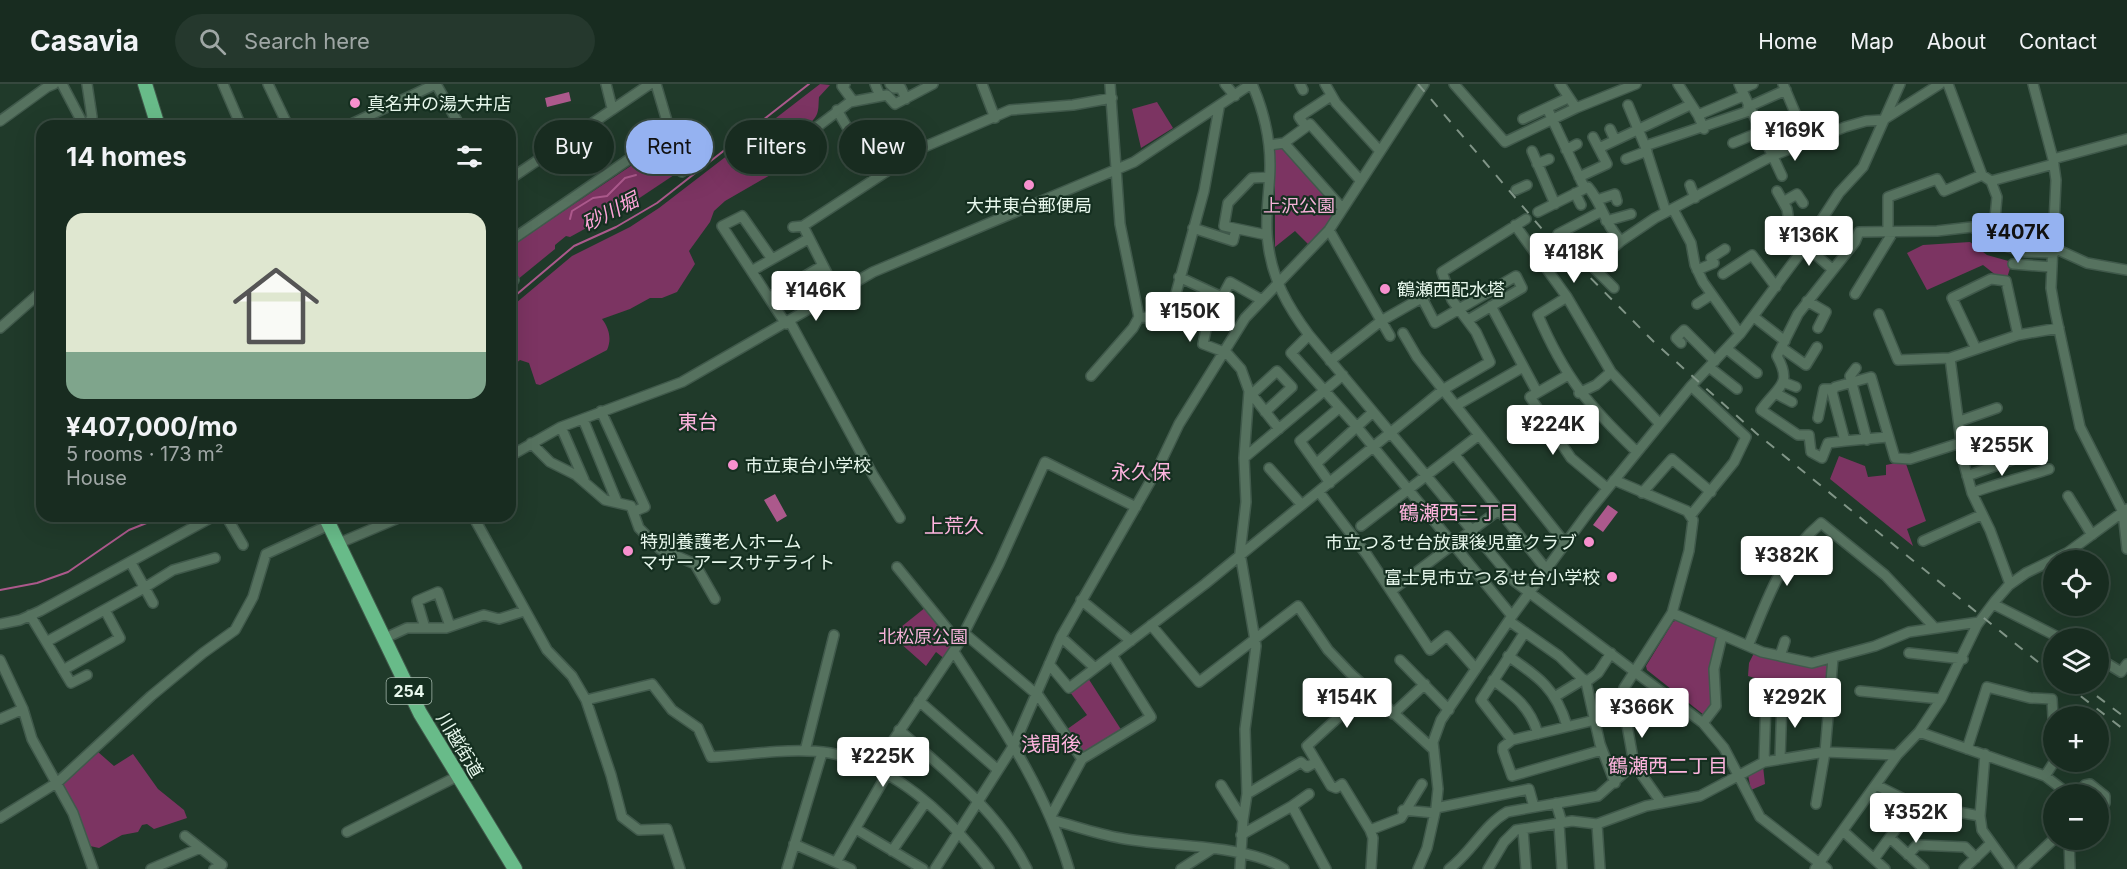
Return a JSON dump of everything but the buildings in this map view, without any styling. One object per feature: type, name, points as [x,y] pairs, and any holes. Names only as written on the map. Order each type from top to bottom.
[{"type":"highway","points":[[145,84],[156,120]]},
{"type":"highway","name":"川越街道","points":[[328,522],[420,713],[513,865]]},
{"type":"street","points":[[0,121],[4,112],[54,84]]},
{"type":"street","points":[[62,84],[81,120]]},
{"type":"street","points":[[87,84],[90,120]]},
{"type":"street","points":[[223,84],[238,120]]},
{"type":"street","points":[[269,84],[285,120]]},
{"type":"street","points":[[363,120],[436,84],[457,120]]},
{"type":"street","points":[[606,84],[612,108]]},
{"type":"street","points":[[516,175],[650,84]]},
{"type":"street","points":[[656,84],[667,120]]},
{"type":"street","points":[[845,84],[843,86],[853,101]]},
{"type":"street","points":[[875,84],[880,96]]},
{"type":"street","points":[[890,84],[894,88],[901,88],[906,99]]},
{"type":"street","points":[[824,120],[853,101],[887,95],[895,104],[933,84]]},
{"type":"street","points":[[982,84],[995,118]]},
{"type":"street","points":[[1091,376],[1133,328],[1139,317],[1120,224],[1114,171],[1110,84]]},
{"type":"street","points":[[1225,84],[1235,96]]},
{"type":"street","points":[[516,452],[561,427],[673,387],[837,293],[907,257],[1134,162],[1164,139],[1219,108],[1252,84],[1269,145],[1267,235],[1277,282],[1309,335],[1426,476],[1529,594],[1703,723],[1724,748],[1760,817],[1821,867],[1843,831],[1897,755],[1919,732],[1941,699],[1963,659],[1978,622],[2010,584],[2042,564],[2067,554],[2125,511]]},
{"type":"street","points":[[1325,84],[1331,96],[1379,150]]},
{"type":"street","points":[[935,869],[1014,745],[1061,636],[1158,468],[1179,424],[1224,351],[1245,318],[1329,230],[1424,84]]},
{"type":"street","points":[[1454,84],[1504,142],[1576,108],[1636,84]]},
{"type":"street","points":[[1560,84],[1576,108]]},
{"type":"street","points":[[1678,84],[1698,115],[1704,129]]},
{"type":"street","points":[[1698,115],[1753,84]]},
{"type":"street","points":[[1418,869],[1427,848],[1438,789],[1434,735],[1449,710],[1565,543],[1691,386],[1754,317],[1839,193],[1863,167],[1900,84]]},
{"type":"street","points":[[1614,288],[1592,266],[1621,241],[1670,210],[1772,156],[1807,141],[1866,121],[1883,120],[1940,84]]},
{"type":"street","points":[[1948,84],[1982,175],[1991,181],[1997,197],[1993,240]]},
{"type":"street","points":[[2032,84],[2054,162],[2057,197],[2051,288],[2059,328],[2080,427],[2125,511],[2127,549]]},
{"type":"street","points":[[1626,159],[1646,148],[1704,129],[1749,109],[1785,87],[1807,141]]},
{"type":"street","points":[[1741,90],[1782,176]]},
{"type":"street","points":[[1306,127],[1299,117],[1331,96]]},
{"type":"street","points":[[837,293],[808,239],[798,226],[924,147],[1010,110],[1072,105],[1112,98]]},
{"type":"street","points":[[1523,119],[1568,98]]},
{"type":"street","points":[[1587,105],[1591,115]]},
{"type":"street","points":[[1628,105],[1670,210],[1691,243],[1697,270],[1711,295],[1740,334]]},
{"type":"street","points":[[1599,148],[1690,105]]},
{"type":"street","points":[[1139,317],[1169,319],[1204,191],[1219,108]]},
{"type":"street","points":[[1547,108],[1584,187],[1588,187],[1597,200],[1610,231],[1621,241]]},
{"type":"street","points":[[837,110],[876,177]]},
{"type":"street","points":[[1733,143],[1796,114]]},
{"type":"street","points":[[1269,145],[1284,143],[1310,124],[1360,180]]},
{"type":"street","points":[[1610,129],[1615,140]]},
{"type":"street","points":[[1579,177],[1607,164],[1593,137]]},
{"type":"street","points":[[1991,181],[2127,139]]},
{"type":"street","points":[[1284,143],[1342,208]]},
{"type":"street","points":[[1566,150],[1577,144]]},
{"type":"street","points":[[1532,151],[1555,204]]},
{"type":"street","points":[[1571,160],[1581,154]]},
{"type":"street","points":[[1537,164],[1549,159]]},
{"type":"street","points":[[516,237],[626,161]]},
{"type":"street","points":[[1855,294],[1890,232],[1888,197],[1937,179],[1944,191],[1982,175]]},
{"type":"street","points":[[1267,235],[1224,226],[1228,203],[1252,178],[1269,177]]},
{"type":"street","points":[[1516,190],[1527,185]]},
{"type":"street","points":[[1690,185],[1695,198]]},
{"type":"street","points":[[1538,212],[1584,187]]},
{"type":"street","points":[[1777,191],[1783,201],[1790,227],[1805,245],[1832,269]]},
{"type":"street","points":[[1575,193],[1581,205]]},
{"type":"street","points":[[1597,200],[1616,194],[1617,201]]},
{"type":"street","points":[[1783,201],[1797,194],[1803,203]]},
{"type":"street","points":[[1558,234],[1602,212]]},
{"type":"street","points":[[1606,221],[1631,214]]},
{"type":"street","points":[[772,259],[742,216],[722,226],[788,323],[873,475],[900,518]]},
{"type":"street","points":[[1049,664],[1069,688],[1206,584],[1240,553],[1391,434],[1444,389],[1490,362],[1468,320],[1458,309],[1442,272],[1526,219]]},
{"type":"street","points":[[1515,225],[1566,297],[1611,372],[1660,424]]},
{"type":"street","points":[[1755,419],[1783,382],[1784,366],[1777,356],[1806,301],[1855,242],[1859,232],[1972,227],[1993,240],[2025,252],[2054,250],[2087,263],[2127,270]]},
{"type":"street","points":[[1193,228],[1233,241],[1236,229]]},
{"type":"street","points":[[1329,230],[1390,336]]},
{"type":"street","points":[[753,270],[808,239]]},
{"type":"street","points":[[1697,270],[1714,263],[1712,258],[1725,249]]},
{"type":"street","points":[[1723,274],[1752,255],[1776,287]]},
{"type":"street","points":[[1794,261],[1803,268]]},
{"type":"street","points":[[2013,264],[2052,267]]},
{"type":"street","points":[[770,297],[822,266]]},
{"type":"street","points":[[1422,298],[1435,323],[1516,276],[1522,288],[1468,320]]},
{"type":"street","points":[[1179,277],[1222,297],[1230,282],[1262,300]]},
{"type":"street","points":[[1976,349],[1952,298],[1991,279],[2006,281],[2018,335]]},
{"type":"street","points":[[1330,361],[1381,321],[1446,284]]},
{"type":"street","points":[[1697,304],[1711,295]]},
{"type":"street","points":[[0,328],[36,296]]},
{"type":"street","points":[[1566,297],[1538,315],[1579,393],[1637,452]]},
{"type":"street","points":[[1806,301],[1826,312],[1818,328]]},
{"type":"street","points":[[1491,306],[1537,392]]},
{"type":"street","points":[[1171,310],[1208,320],[1203,344],[1224,351],[1241,369],[1251,393],[1279,429]]},
{"type":"street","points":[[1879,314],[1898,360],[1950,358],[2018,335],[2059,328]]},
{"type":"street","points":[[1754,317],[1806,365],[1817,347]]},
{"type":"street","points":[[1680,320],[1684,325],[1684,330],[1712,364],[1738,386]]},
{"type":"street","points":[[1676,338],[1684,330]]},
{"type":"street","points":[[1403,333],[1417,357],[1565,543]]},
{"type":"street","points":[[1309,335],[1291,353],[1357,427],[1511,618],[1585,680],[1602,750],[1615,783]]},
{"type":"street","points":[[1727,349],[1757,373]]},
{"type":"street","points":[[1950,358],[1960,421],[1960,443],[1967,476],[2010,584]]},
{"type":"street","points":[[1457,405],[1523,367]]},
{"type":"street","points":[[1856,368],[1850,376],[1867,440]]},
{"type":"street","points":[[1239,869],[1247,794],[1245,729],[1255,639],[1240,553],[1246,502],[1244,458],[1251,393],[1277,371],[1292,387],[1266,412]]},
{"type":"street","points":[[1579,393],[1596,385],[1611,372]]},
{"type":"street","points":[[1244,458],[1343,375]]},
{"type":"street","points":[[1568,375],[1530,397],[1558,441],[1584,470],[1611,484],[1642,493],[1691,515]]},
{"type":"street","points":[[1818,418],[1824,389],[1833,389],[1871,377],[1895,458],[1910,459],[1960,443]]},
{"type":"street","points":[[1783,382],[1796,387]]},
{"type":"street","points":[[1691,386],[1746,437],[1734,462],[1712,492],[1691,515]]},
{"type":"street","points":[[1833,389],[1845,441]]},
{"type":"street","points":[[1775,393],[1792,402]]},
{"type":"street","points":[[1330,483],[1300,441],[1339,408]]},
{"type":"street","points":[[1960,421],[1997,408]]},
{"type":"street","points":[[1761,410],[1798,435],[1809,435],[1811,452],[1822,458],[1828,443],[1887,437]]},
{"type":"street","points":[[601,411],[645,507],[635,512]]},
{"type":"street","points":[[1317,463],[1373,412]]},
{"type":"street","points":[[583,419],[617,502]]},
{"type":"street","points":[[561,427],[585,483]]},
{"type":"street","points":[[1361,526],[1479,435]]},
{"type":"street","points":[[531,443],[550,462],[576,475],[605,500],[630,506],[635,512],[639,528],[660,549],[695,564],[715,599]]},
{"type":"street","points":[[1967,476],[2028,454]]},
{"type":"street","points":[[1455,455],[1546,569]]},
{"type":"street","points":[[1642,493],[1672,459],[1712,492]]},
{"type":"street","points":[[876,766],[954,652],[999,564],[1045,462],[1136,507]]},
{"type":"street","points":[[1270,467],[1302,505]]},
{"type":"street","points":[[1972,493],[2049,469]]},
{"type":"street","points":[[1318,492],[1431,650],[1447,636],[1476,669]]},
{"type":"street","points":[[2068,496],[2092,535]]},
{"type":"street","points":[[1391,591],[1454,546],[1499,510]]},
{"type":"street","points":[[1661,802],[1634,764],[1622,702],[1624,688],[1672,613],[1689,551],[1693,527],[1691,515]]},
{"type":"street","points":[[1923,541],[1981,515]]},
{"type":"street","points":[[0,624],[30,615],[131,563],[203,522]]},
{"type":"street","points":[[230,522],[243,545]]},
{"type":"street","points":[[0,818],[58,782],[151,696],[203,652],[235,630],[253,597],[266,554],[323,522]]},
{"type":"street","points":[[337,544],[389,522]]},
{"type":"street","points":[[475,522],[547,650],[572,676],[586,700],[612,774],[622,817],[639,830],[667,829],[680,869]]},
{"type":"street","points":[[1748,646],[1782,567],[1804,537],[1821,523],[1885,575],[1934,627]]},
{"type":"street","points":[[48,641],[172,570],[215,558]]},
{"type":"street","points":[[131,563],[153,603]]},
{"type":"street","points":[[897,567],[959,643]]},
{"type":"street","points":[[425,628],[417,600],[438,592],[450,626]]},
{"type":"street","points":[[1082,600],[1131,641]]},
{"type":"street","points":[[1993,604],[2043,629]]},
{"type":"street","points":[[1151,625],[1199,682],[1298,606],[1328,650],[1393,714],[1434,750]]},
{"type":"street","points":[[63,670],[120,638],[105,610]]},
{"type":"street","points":[[383,639],[408,628],[450,626],[484,615],[499,620],[524,611]]},
{"type":"street","points":[[1672,613],[1748,646],[1812,663],[1875,646],[1909,632],[1978,622]]},
{"type":"street","points":[[30,615],[48,641],[71,683],[87,675]]},
{"type":"street","points":[[1512,740],[1481,700],[1525,632]]},
{"type":"street","points":[[964,633],[1036,693],[1082,759]]},
{"type":"street","points":[[805,751],[834,634]]},
{"type":"street","points":[[1061,636],[1095,668]]},
{"type":"street","points":[[1703,723],[1716,706],[1714,669],[1722,636]]},
{"type":"street","points":[[1780,656],[1785,641]]},
{"type":"street","points":[[954,652],[1014,745],[1052,818],[1070,869]]},
{"type":"street","points":[[1556,696],[1598,673],[1611,653]]},
{"type":"street","points":[[1909,653],[1963,659]]},
{"type":"street","points":[[1052,818],[1082,759],[1151,717],[1112,655]]},
{"type":"street","points":[[1508,656],[1546,683],[1556,696],[1567,726]]},
{"type":"street","points":[[1816,804],[1825,752],[1833,658]]},
{"type":"street","points":[[0,660],[23,709],[32,739],[58,782],[73,813],[93,869]]},
{"type":"street","points":[[1400,660],[1449,710]]},
{"type":"street","points":[[2109,665],[2121,672],[2127,664]]},
{"type":"street","points":[[1493,681],[1521,700],[1533,717],[1538,734]]},
{"type":"street","points":[[586,700],[652,684],[672,710],[698,728],[711,757],[805,751],[876,766],[959,830],[989,869]]},
{"type":"street","points":[[1393,714],[1425,684]]},
{"type":"street","points":[[1967,749],[1987,687],[2030,698],[2052,699],[2052,706]]},
{"type":"street","points":[[1368,690],[1307,746],[1330,786],[1336,788],[1342,783],[1370,830],[1373,838],[1371,869]]},
{"type":"street","points":[[1860,692],[1941,699]]},
{"type":"street","points":[[1759,697],[1766,699],[1764,762]]},
{"type":"street","points":[[1780,759],[1782,699]]},
{"type":"street","points":[[919,701],[998,770]]},
{"type":"street","points":[[0,719],[23,709]]},
{"type":"street","points":[[1595,720],[1512,740],[1503,747],[1503,751],[1512,776],[1602,750]]},
{"type":"street","points":[[899,730],[978,800],[1015,846],[1027,869]]},
{"type":"street","points":[[1919,732],[2045,776],[2056,784]]},
{"type":"street","points":[[1488,869],[1504,842],[1516,830],[1572,821],[1597,824],[1661,802],[1700,796],[1764,762],[1825,752],[1897,755]]},
{"type":"street","points":[[787,869],[822,753]]},
{"type":"street","points":[[1985,754],[1980,816],[1982,830],[2010,869]]},
{"type":"street","points":[[1247,794],[1301,762],[1307,767],[1316,762]]},
{"type":"street","points":[[1449,869],[1462,860],[1494,819],[1508,812],[1598,796],[1634,764]]},
{"type":"street","points":[[2045,776],[2048,772]]},
{"type":"street","points":[[836,862],[887,774]]},
{"type":"street","points":[[346,832],[458,777]]},
{"type":"street","points":[[1370,830],[1401,818],[1403,810],[1422,784]]},
{"type":"street","points":[[1221,785],[1243,820]]},
{"type":"street","points":[[1876,785],[1914,804],[1980,816]]},
{"type":"street","points":[[1403,810],[1435,811],[1529,789],[1534,807]]},
{"type":"street","points":[[1241,835],[1309,794]]},
{"type":"street","points":[[892,851],[925,803]]},
{"type":"street","points":[[1556,803],[1560,824],[1562,869]]},
{"type":"street","points":[[1874,859],[1914,804]]},
{"type":"street","points":[[1292,806],[1326,869]]},
{"type":"street","points":[[1052,818],[1120,838],[1264,858],[1284,869]]},
{"type":"street","points":[[1597,824],[1600,869]]},
{"type":"street","points":[[856,829],[922,869]]},
{"type":"street","points":[[1523,830],[1526,869]]},
{"type":"street","points":[[1843,831],[1886,869]]},
{"type":"street","points":[[185,836],[222,865],[214,869]]},
{"type":"street","points":[[1890,838],[1924,869]]},
{"type":"street","points":[[794,844],[851,869]]},
{"type":"street","points":[[1908,855],[1917,844],[1965,847],[1976,858]]},
{"type":"street","points":[[1964,869],[1990,844]]},
{"type":"street","points":[[151,869],[200,848]]},
{"type":"street","points":[[1181,869],[1212,849]]},
{"type":"street","points":[[2022,869],[2043,849]]},
{"type":"street","points":[[2069,850],[2070,869]]},
{"type":"street","points":[[176,858],[180,869]]},
{"type":"green space","points":[[820,84],[830,85],[819,97],[818,112],[813,120],[773,120]]},
{"type":"green space","points":[[1157,102],[1173,128],[1141,148],[1132,109]]},
{"type":"green space","name":"上沢公園","points":[[1284,148],[1336,206],[1337,212],[1310,246],[1295,231],[1275,247],[1275,149]]},
{"type":"green space","points":[[725,157],[725,174],[772,174],[725,201],[714,211],[710,222],[689,251],[695,264],[677,292],[662,298],[650,298],[630,309],[602,319],[609,334],[607,350],[540,385],[536,384],[529,363],[520,360],[516,363],[516,303],[572,256],[630,227],[703,174],[713,174],[713,166]]},
{"type":"green space","points":[[626,169],[626,174],[674,174],[632,203],[570,237],[566,236],[555,245],[555,249],[516,279],[516,243]]},
{"type":"green space","points":[[1970,242],[1987,255],[2012,262],[2007,278],[1997,276],[1983,265],[1927,290],[1907,253],[1923,245]]},
{"type":"green space","points":[[1839,456],[1865,466],[1868,477],[1886,475],[1886,465],[1905,461],[1926,521],[1907,529],[1913,546],[1830,479]]},
{"type":"green space","name":"北松原公園","points":[[926,607],[955,641],[946,660],[936,652],[926,666],[891,635]]},
{"type":"green space","points":[[1677,620],[1717,637],[1713,706],[1704,715],[1647,670],[1646,666],[1673,622]]},
{"type":"green space","points":[[1754,653],[1811,668],[1828,664],[1831,666],[1827,699],[1748,676],[1749,663]]},
{"type":"green space","points":[[1088,678],[1122,731],[1085,753],[1066,730],[1087,715],[1070,692]]},
{"type":"green space","points":[[98,752],[114,766],[133,754],[158,789],[184,810],[187,818],[154,829],[147,824],[142,825],[138,832],[122,835],[99,848],[90,846],[79,814],[63,785],[64,780]]},
{"type":"green space","points":[[1763,766],[1765,784],[1751,790],[1748,775]]},
{"type":"shaded area","points":[[569,92],[571,101],[547,107],[545,98]]},
{"type":"shaded area","points":[[775,494],[787,516],[777,522],[764,500]]},
{"type":"shaded area","points":[[1608,505],[1618,512],[1603,532],[1593,525]]},
{"type":"waterway","name":"砂川堀","points":[[516,295],[574,246],[616,227],[657,203],[809,84]]},
{"type":"waterway","points":[[570,219],[572,211],[593,198],[607,196],[625,178],[636,175]]},
{"type":"waterway","name":"砂川堀","points":[[0,590],[37,583],[68,572],[129,530],[149,522]]},
{"type":"railway","points":[[1418,84],[1542,229],[1654,342],[1756,433],[2043,666]]},
{"type":"railway","points":[[2078,694],[2127,732]]},
{"type":"railway","points":[[2094,694],[2127,719]]},
{"type":"place","name":"真名井の湯大井店","points":[[355,103]]},
{"type":"place","name":"大井東台郵便局","points":[[1029,185]]},
{"type":"place","name":"鶴瀬西配水塔","points":[[1385,289]]},
{"type":"place","name":"市立東台小学校","points":[[733,465]]},
{"type":"place","name":"市立つるせ台放課後児童クラブ","points":[[1589,542]]},
{"type":"place","name":"特別養護老人ホーム マザーアースサテライト","points":[[628,551]]},
{"type":"place","name":"富士見市立つるせ台小学校","points":[[1612,577]]},
{"type":"district","name":"東台","points":[[698,422]]},
{"type":"district","name":"永久保","points":[[1141,472]]},
{"type":"district","name":"鶴瀬西三丁目","points":[[1459,513]]},
{"type":"district","name":"上荒久","points":[[954,526]]},
{"type":"district","name":"浅間後","points":[[1051,744]]},
{"type":"district","name":"鶴瀬西二丁目","points":[[1668,766]]}]
